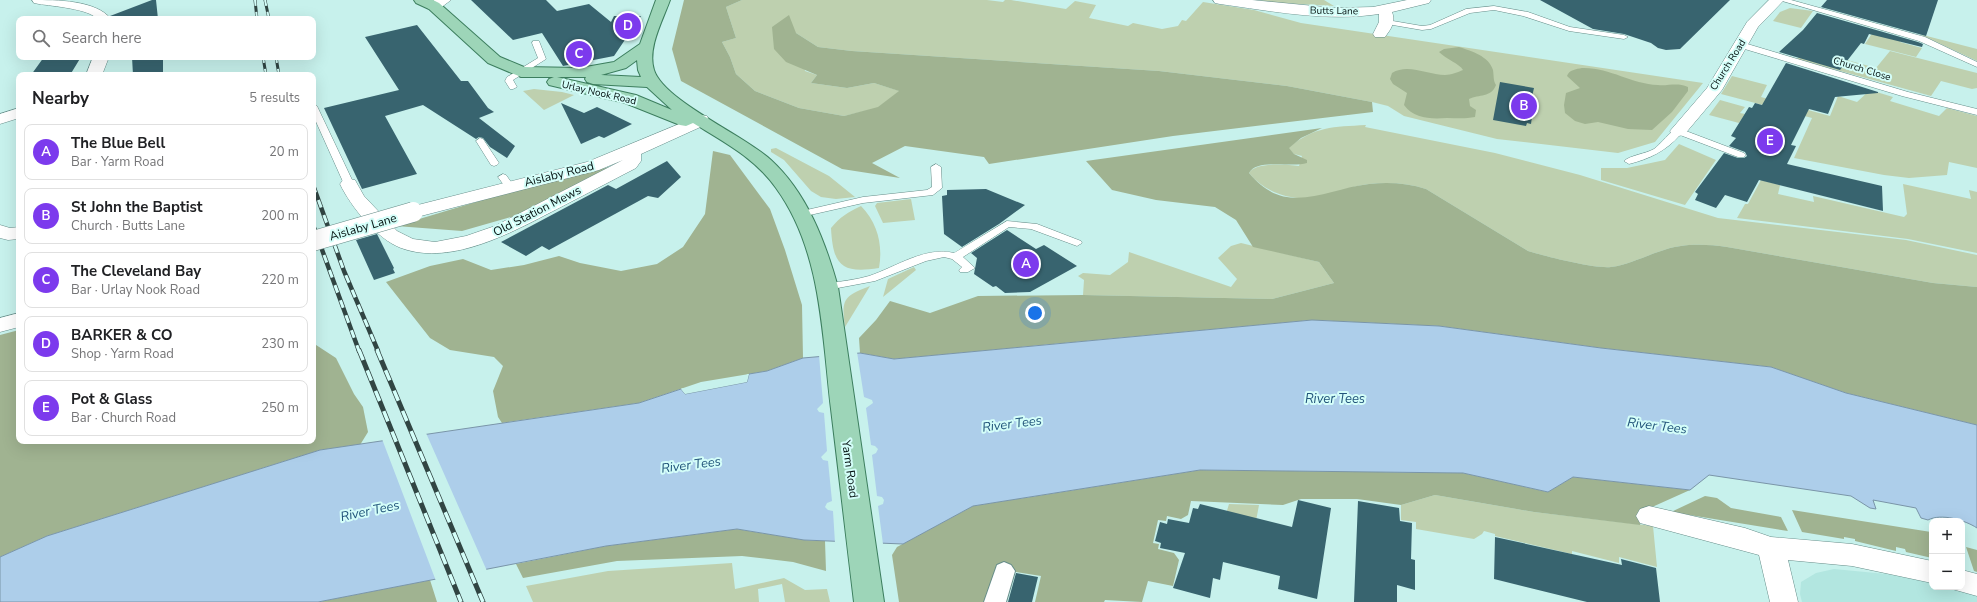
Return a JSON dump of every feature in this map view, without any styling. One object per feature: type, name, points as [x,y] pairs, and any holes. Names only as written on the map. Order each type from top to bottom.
[{"type":"main road","points":[[652,82],[646,67],[647,46],[663,0]]},
{"type":"main road","name":"Urlay Nook Road","points":[[433,2],[494,60],[521,72],[523,76],[630,99],[685,121],[701,120]]},
{"type":"main road","name":"Urlay Nook Road","points":[[549,73],[580,73],[615,67],[647,46]]},
{"type":"main road","name":"Urlay Nook Road","points":[[521,72],[534,71],[583,79],[652,82]]},
{"type":"main road","name":"Yarm Road","points":[[652,82],[667,97],[738,143],[772,171],[790,193],[802,214],[817,249],[827,287],[832,336],[869,602]]},
{"type":"street","points":[[39,0],[87,8],[100,13],[102,16]]},
{"type":"street","points":[[87,8],[106,0]]},
{"type":"street","name":"Butts Lane","points":[[1220,0],[1305,11],[1353,12],[1383,22],[1424,0]]},
{"type":"street","name":"Church Road","points":[[1678,131],[1714,90],[1752,25],[1777,0]]},
{"type":"street","points":[[95,72],[100,60]]},
{"type":"street","points":[[0,119],[16,114]]},
{"type":"street","name":"Aislaby Road","points":[[413,212],[506,182],[593,166],[632,151],[701,120]]},
{"type":"street","name":"Old Station Mews","points":[[348,184],[356,198],[390,235],[408,244],[423,255],[502,230],[630,164],[632,161],[632,151]]},
{"type":"street","name":"Aislaby Lane","points":[[316,241],[413,212]]},
{"type":"street","points":[[0,231],[8,234],[16,233]]},
{"type":"street","points":[[0,325],[16,321]]},
{"type":"street","points":[[1649,516],[1745,539],[1771,548],[1852,555],[1929,571]]},
{"type":"street","points":[[1771,548],[1784,602]]},
{"type":"street","points":[[995,602],[1004,571]]},
{"type":"street","points":[[1965,582],[1977,585]]},
{"type":"lane","points":[[1783,0],[1916,37],[1977,65]]},
{"type":"lane","points":[[1383,22],[1422,28],[1431,27],[1469,11],[1494,8],[1525,14],[1569,29],[1624,38]]},
{"type":"lane","points":[[513,87],[508,81],[542,59],[536,44]]},
{"type":"lane","name":"Church Close","points":[[1741,45],[1905,94],[1977,112]]},
{"type":"lane","name":"Old Station Mews","points":[[316,113],[348,184]]},
{"type":"lane","points":[[1629,161],[1652,155],[1670,141],[1678,131],[1741,155]]},
{"type":"lane","points":[[480,141],[494,163]]},
{"type":"lane","points":[[802,214],[863,200],[930,193],[938,188],[936,167]]},
{"type":"lane","points":[[956,257],[1007,224],[1032,226],[1077,243]]},
{"type":"lane","points":[[827,287],[871,279],[923,258],[944,254],[956,257],[970,268],[964,270]]},
{"type":"shaded area","points":[[1834,569],[1886,574],[1929,582],[1929,590],[1965,590],[1977,594],[1977,602],[1802,602],[1800,594],[1801,582],[1816,573]]},
{"type":"green space","points":[[684,0],[742,0],[726,7],[736,38],[722,42],[730,57],[736,74],[755,91],[799,108],[844,116],[878,107],[899,91],[874,83],[847,88],[811,83],[817,75],[786,62],[774,49],[772,27],[789,15],[796,33],[818,47],[852,51],[1159,71],[1287,86],[1372,102],[1373,112],[1173,136],[989,164],[984,157],[905,146],[872,163],[900,178],[842,169],[681,81],[672,49]]},
{"type":"green space","points":[[742,0],[987,0],[1003,2],[1005,0],[1011,0],[1066,9],[1075,1],[1096,5],[1089,18],[1128,26],[1133,23],[1162,29],[1178,26],[1182,20],[1186,21],[1203,2],[1254,10],[1301,23],[1703,83],[1655,142],[1618,153],[1497,139],[1404,116],[1388,106],[1287,86],[1159,71],[852,51],[818,47],[796,33],[805,71],[817,75],[811,83],[847,88],[874,83],[900,91],[878,108],[844,116],[799,108],[755,91],[736,74],[730,57],[722,42],[736,38],[726,7]]},
{"type":"green space","points":[[1258,0],[1324,0],[1334,6],[1280,3]]},
{"type":"green space","points":[[1790,8],[1813,11],[1801,28],[1773,21],[1780,12]]},
{"type":"green space","points":[[1873,32],[1901,38],[1900,42],[1922,48],[1916,57],[1865,44]]},
{"type":"green space","points":[[1919,34],[1977,49],[1977,61]]},
{"type":"green space","points":[[1810,46],[1829,55],[1876,68],[1890,51],[1977,73],[1977,88],[1972,89],[1941,81],[1931,96],[1797,59]]},
{"type":"green space","points":[[1459,47],[1474,52],[1484,58],[1491,65],[1493,70],[1496,85],[1494,89],[1488,94],[1469,99],[1470,106],[1476,110],[1475,117],[1429,118],[1418,116],[1408,110],[1404,105],[1407,93],[1393,84],[1390,79],[1392,73],[1405,69],[1418,70],[1438,75],[1459,72],[1463,70],[1439,52],[1444,49]]},
{"type":"green space","points":[[1582,68],[1601,70],[1648,84],[1677,84],[1688,87],[1688,91],[1672,112],[1652,130],[1628,129],[1598,122],[1585,124],[1575,121],[1565,113],[1564,105],[1566,93],[1580,88],[1567,76],[1569,72]]},
{"type":"green space","points":[[1732,76],[1767,85],[1761,97],[1830,116],[1838,96],[1857,102],[1870,90],[1893,97],[1890,101],[1939,116],[1947,108],[1977,116],[1977,168],[1949,162],[1947,175],[1909,178],[1884,175],[1794,158],[1812,118],[1721,94]]},
{"type":"green space","points":[[534,89],[574,95],[544,110],[523,91]]},
{"type":"green space","points":[[1720,100],[1745,107],[1740,113],[1745,114],[1739,123],[1709,115]]},
{"type":"green space","points":[[1366,125],[1365,127],[1495,153],[1580,175],[1718,218],[1906,240],[1977,255],[1977,287],[1933,283],[1710,245],[1685,245],[1669,248],[1617,266],[1594,266],[1557,259],[1528,251],[1426,189],[1412,185],[1383,183],[1369,184],[1318,197],[1299,198],[1289,197],[1271,191],[1249,173],[1253,169],[1265,165],[1299,166],[1302,156],[1294,154],[1288,148],[1307,135],[1334,127]]},
{"type":"green space","points":[[1322,128],[1301,138],[1289,148],[1294,154],[1307,160],[1307,163],[1259,166],[1253,168],[1249,173],[1263,187],[1277,194],[1292,198],[1321,195],[1376,183],[1412,185],[1426,189],[1528,251],[1557,259],[1594,266],[1617,266],[1669,248],[1685,245],[1710,245],[1933,283],[1977,287],[1977,425],[1846,393],[1771,367],[1601,348],[1439,326],[1312,320],[894,359],[860,353],[859,338],[876,320],[890,301],[930,313],[978,296],[1083,295],[1272,299],[1334,283],[1319,262],[1253,247],[1236,220],[1215,207],[1156,200],[1112,190],[1086,161]]},
{"type":"green space","points":[[1679,144],[1716,160],[1685,205],[1601,180],[1601,168],[1627,168],[1665,160]]},
{"type":"green space","points":[[776,148],[829,176],[855,197],[836,199],[821,197],[811,191],[784,160],[771,152],[771,149]]},
{"type":"green space","points":[[713,151],[730,155],[770,209],[785,250],[802,305],[803,358],[767,371],[701,382],[639,403],[502,423],[498,417],[493,391],[503,366],[494,357],[450,350],[430,338],[386,282],[430,266],[463,259],[491,270],[524,265],[559,256],[580,263],[621,271],[657,264],[683,247],[705,214]]},
{"type":"green space","points":[[609,167],[612,168],[514,218],[511,217],[462,231],[396,226],[516,190]]},
{"type":"green space","points":[[1761,180],[1780,185],[1778,194],[1814,202],[1813,196],[1904,217],[1907,214],[1903,184],[1971,199],[1969,190],[1977,192],[1977,253],[1908,239],[1737,218],[1745,204],[1748,204]]},
{"type":"green space","points":[[911,199],[915,220],[883,223],[875,206],[877,203]]},
{"type":"green space","points":[[861,206],[872,220],[878,235],[880,243],[879,268],[866,270],[848,268],[837,258],[834,251],[831,228],[844,215]]},
{"type":"green space","points":[[1241,243],[1319,262],[1334,283],[1272,299],[1083,295],[1084,280],[1078,276],[1083,273],[1110,275],[1128,262],[1129,252],[1231,287],[1237,279],[1218,258],[1231,246]]},
{"type":"green space","points":[[914,267],[916,270],[883,297],[888,279]]},
{"type":"green space","points":[[870,286],[845,327],[844,304],[846,300],[855,293]]},
{"type":"green space","points":[[16,331],[16,444],[316,444],[316,345],[336,358],[354,394],[363,407],[368,432],[360,445],[320,450],[47,536],[0,557],[0,335]]},
{"type":"green space","points":[[1200,470],[1463,473],[1548,492],[1573,477],[1690,490],[1641,512],[1640,525],[1534,512],[1435,495],[1401,505],[1357,499],[1301,499],[1283,505],[1191,501],[1188,515],[1181,519],[1167,516],[1166,521],[1158,520],[1153,543],[1159,544],[1158,549],[1174,553],[1179,560],[1173,586],[1148,581],[1142,602],[1105,600],[1104,602],[1035,602],[1041,576],[1003,570],[992,602],[899,602],[892,555],[897,547],[973,506]]},
{"type":"green space","points":[[1435,495],[1534,512],[1653,526],[1657,567],[1619,557],[1619,563],[1572,551],[1572,554],[1495,536],[1495,534],[1484,531],[1474,539],[1416,529],[1416,522],[1401,520],[1401,505]]},
{"type":"green space","points":[[1705,496],[1717,498],[1731,508],[1781,517],[1788,531],[1671,512]]},
{"type":"green space","points":[[1229,504],[1259,505],[1253,537],[1226,514]]},
{"type":"green space","points":[[1792,510],[1929,532],[1929,557],[1906,552],[1905,549],[1896,547],[1896,551],[1855,541],[1855,539],[1844,537],[1844,539],[1802,532]]},
{"type":"green space","points":[[737,529],[804,540],[825,541],[826,571],[793,562],[742,556],[617,561],[523,578],[516,564],[606,546]]},
{"type":"green space","points":[[1966,547],[1977,550],[1977,572],[1974,571]]},
{"type":"green space","points":[[732,563],[735,589],[784,578],[805,590],[827,589],[830,602],[785,602],[782,584],[758,589],[759,602],[533,602],[526,586],[608,571]]},
{"type":"green space","points":[[430,580],[437,602],[318,602]]},
{"type":"water","name":"River Tees","points":[[1312,320],[1439,326],[1601,348],[1771,367],[1846,393],[1977,425],[1977,528],[1965,522],[1965,518],[1939,517],[1929,518],[1928,520],[1921,518],[1916,508],[1873,500],[1876,509],[1870,508],[1851,496],[1709,475],[1690,490],[1573,477],[1548,492],[1463,473],[1200,470],[973,506],[903,544],[804,540],[737,529],[606,546],[318,602],[0,602],[0,557],[47,536],[320,450],[639,403],[681,389],[685,394],[747,382],[749,374],[767,371],[803,358],[860,353],[894,359]]},
{"type":"pier","points":[[857,352],[864,397],[872,400],[873,403],[866,408],[871,445],[878,449],[876,453],[872,455],[877,496],[882,497],[884,500],[883,504],[878,506],[883,544],[889,546],[835,543],[833,511],[828,510],[825,507],[827,503],[832,501],[828,461],[823,460],[821,457],[827,451],[824,413],[819,412],[817,409],[823,403],[819,355]]},
{"type":"pier","points":[[747,374],[749,374],[747,382],[685,394],[681,389],[683,388],[685,392],[745,380]]},
{"type":"pier","points":[[426,433],[487,571],[436,581],[382,439]]},
{"type":"building","points":[[152,0],[156,0],[158,16],[110,16]]},
{"type":"building","points":[[471,0],[546,0],[557,11],[589,4],[611,22],[614,16],[641,16],[614,56],[563,66],[542,33],[513,40]]},
{"type":"building","points":[[1540,0],[1730,0],[1680,49],[1666,50],[1658,48],[1651,43],[1624,34],[1593,29]]},
{"type":"building","points":[[1827,0],[1938,0],[1926,36],[1821,7]]},
{"type":"building","points":[[1817,13],[1923,44],[1922,47],[1869,34],[1864,44],[1861,43],[1840,70],[1779,52],[1803,30]]},
{"type":"building","points":[[417,25],[461,81],[468,81],[488,108],[494,112],[479,118],[515,146],[507,158],[490,147],[483,138],[479,137],[476,139],[423,105],[385,116],[417,174],[362,189],[324,108],[399,90],[365,37]]},
{"type":"building","points":[[42,60],[79,60],[72,72],[33,72]]},
{"type":"building","points":[[132,60],[163,60],[163,72],[133,72]]},
{"type":"building","points":[[1786,63],[1878,92],[1835,97],[1828,114],[1809,109],[1791,145],[1796,146],[1787,164],[1882,186],[1883,211],[1759,180],[1747,202],[1725,195],[1716,208],[1695,200],[1698,194],[1695,192],[1724,153],[1738,158],[1744,158],[1747,156],[1745,152],[1729,146],[1736,138],[1731,136],[1749,107],[1752,108],[1755,103],[1762,105]]},
{"type":"building","points":[[1500,82],[1534,88],[1531,101],[1534,101],[1531,124],[1527,123],[1526,126],[1493,120]]},
{"type":"building","points":[[561,103],[584,113],[597,107],[632,124],[604,138],[599,136],[581,144]]},
{"type":"building","points":[[667,161],[681,177],[658,198],[648,196],[549,250],[542,246],[526,256],[501,242],[608,185],[616,189]]},
{"type":"building","points":[[986,189],[1025,205],[999,224],[962,247],[944,234],[942,196],[947,195],[947,190]]},
{"type":"building","points":[[1007,230],[1036,249],[1044,245],[1077,266],[1030,292],[1005,293],[996,286],[993,287],[974,274],[977,258],[971,253]]},
{"type":"building","points":[[377,234],[395,273],[374,280],[356,240]]},
{"type":"building","points":[[1298,500],[1331,508],[1317,599],[1278,589],[1280,576],[1223,562],[1220,580],[1213,578],[1210,598],[1173,588],[1185,553],[1160,548],[1161,543],[1155,541],[1160,522],[1167,524],[1168,519],[1189,523],[1193,508],[1198,509],[1200,504],[1292,527]]},
{"type":"building","points":[[1358,501],[1399,508],[1400,521],[1412,523],[1411,559],[1415,560],[1415,590],[1397,585],[1397,602],[1354,602]]},
{"type":"building","points":[[1495,537],[1622,565],[1621,559],[1656,568],[1660,602],[1587,602],[1494,579]]},
{"type":"building","points":[[1016,573],[1038,577],[1032,602],[1008,602]]},
{"type":"railway","points":[[255,0],[257,16]]},
{"type":"railway","points":[[265,0],[268,16]]},
{"type":"railway","points":[[264,60],[266,72]]},
{"type":"railway","points":[[276,60],[278,72]]},
{"type":"railway","points":[[316,193],[344,271],[378,351]]},
{"type":"railway","points":[[316,233],[359,351]]},
{"type":"railway","points":[[359,350],[461,602]]},
{"type":"railway","points":[[377,350],[483,602]]},
{"type":"place","name":"BARKER & CO","points":[[628,26]]},
{"type":"place","name":"The Cleveland Bay","points":[[579,54]]},
{"type":"place","name":"St John the Baptist","points":[[1524,106]]},
{"type":"place","name":"Pot & Glass","points":[[1770,141]]},
{"type":"place","name":"The Blue Bell","points":[[1026,264]]}]
